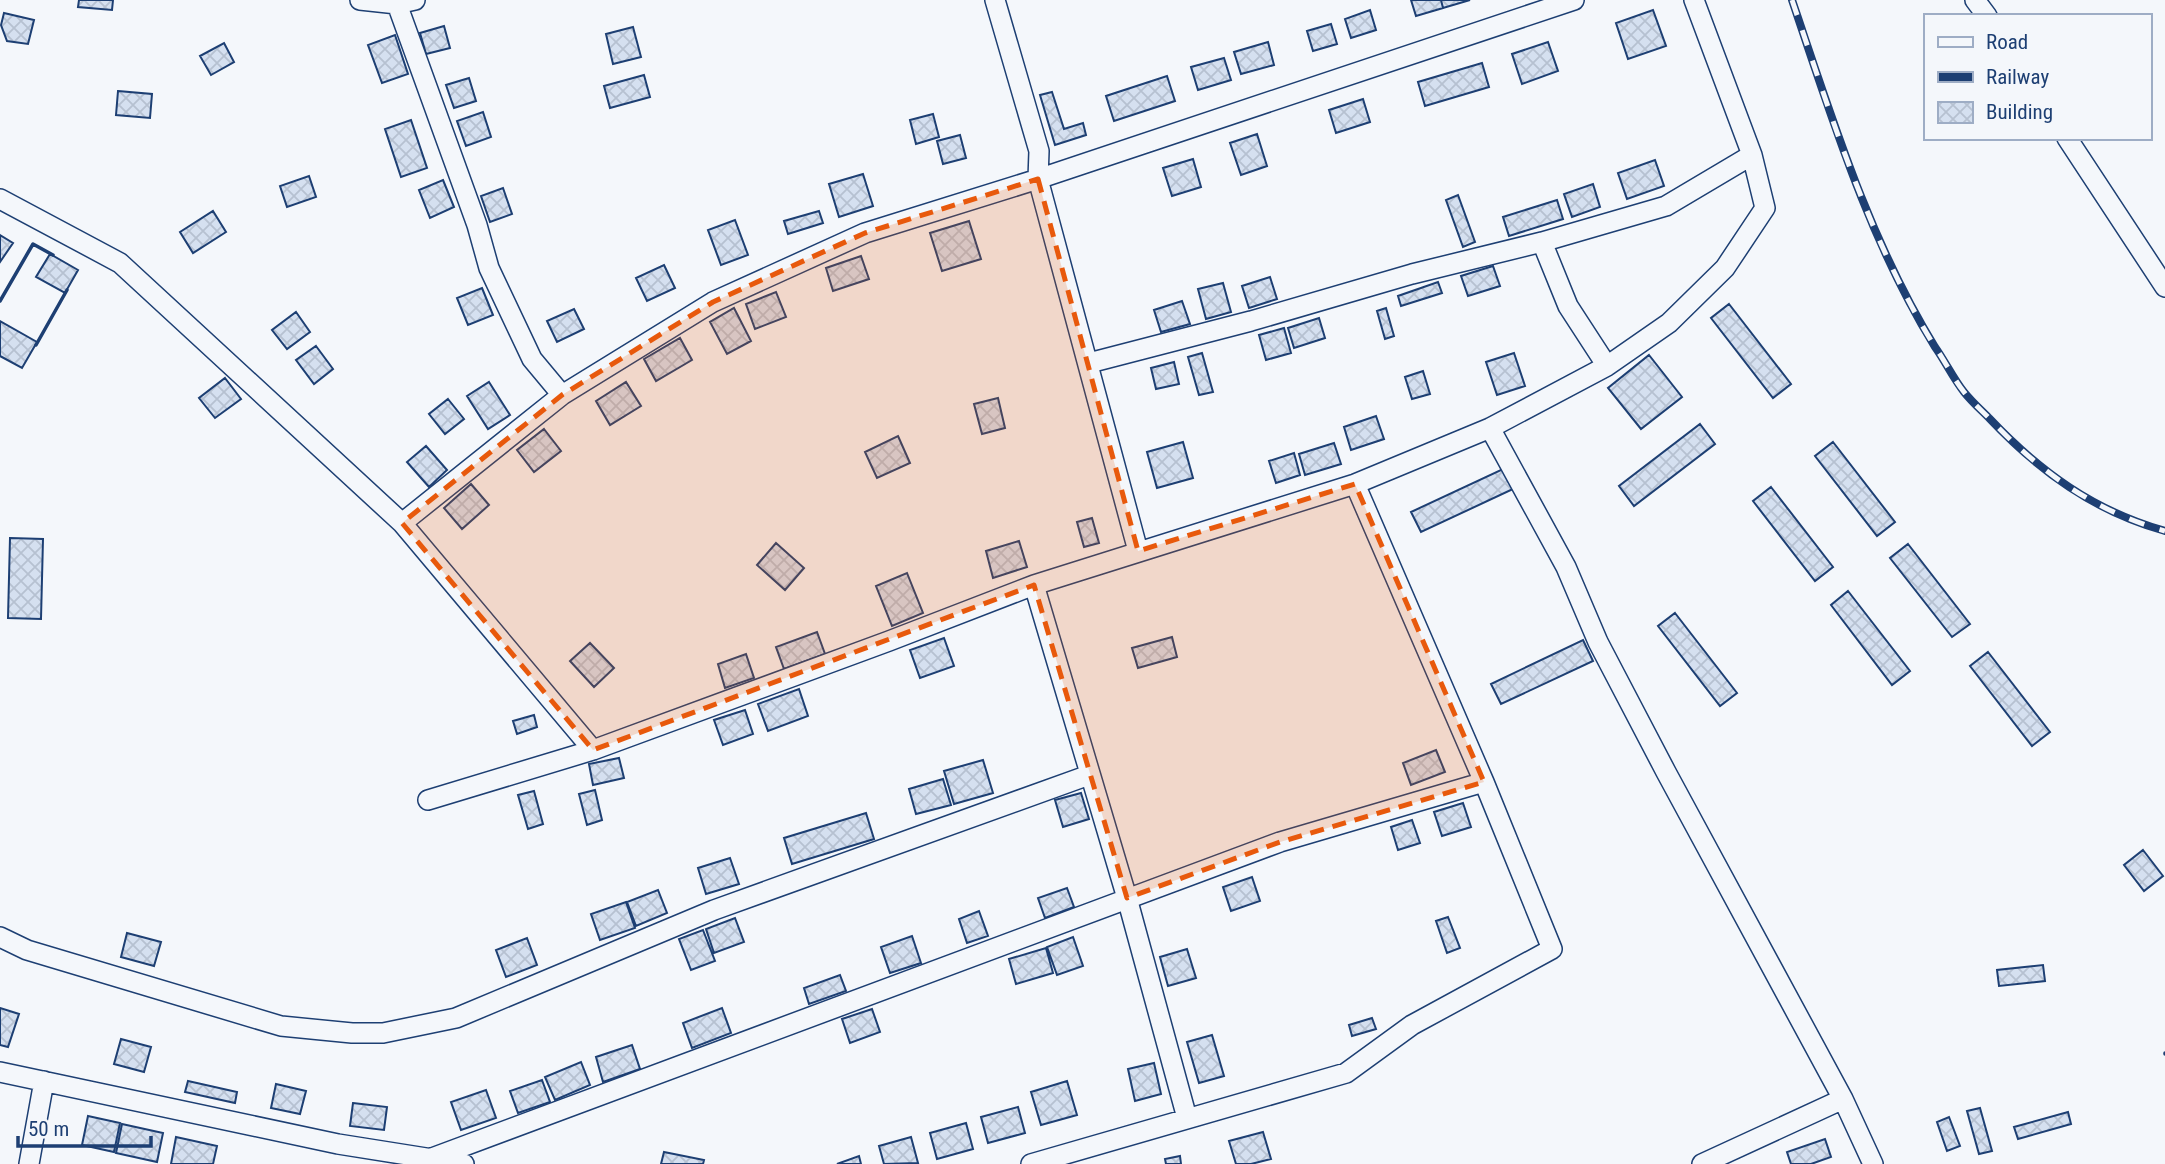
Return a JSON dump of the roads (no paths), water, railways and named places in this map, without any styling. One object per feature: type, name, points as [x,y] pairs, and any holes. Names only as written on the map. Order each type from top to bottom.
[{"type":"street","points":[[360,0],[406,2],[489,268],[532,359],[562,395]]},
{"type":"street","points":[[995,0],[1039,151],[1038,179],[1138,551]]},
{"type":"street","points":[[402,523],[562,395],[725,296],[865,233],[1038,179],[1574,0]]},
{"type":"street","points":[[428,800],[593,750],[1034,585],[1355,484],[1490,428],[1607,366],[1669,323],[1724,268],[1765,208],[1752,155],[1694,0]]},
{"type":"street","points":[[2068,140],[2165,287]]},
{"type":"street","points":[[1089,363],[1251,321],[1412,274],[1542,242],[1666,206],[1752,155]]},
{"type":"street","points":[[0,199],[120,262],[402,523],[593,750]]},
{"type":"street","points":[[1542,242],[1568,306],[1607,366]]},
{"type":"street","points":[[1490,428],[1566,566],[1598,642],[1666,772],[1843,1098],[1873,1164]]},
{"type":"street","points":[[1031,1164],[1346,1073],[1412,1025],[1552,949],[1484,782],[1355,484]]},
{"type":"street","points":[[1034,585],[1128,898],[1187,1118]]},
{"type":"street","points":[[0,937],[27,950],[281,1026],[352,1033],[383,1033],[456,1018],[714,909],[1089,775]]},
{"type":"street","points":[[432,1158],[1280,842],[1484,782]]},
{"type":"street","points":[[0,1072],[338,1144],[464,1164]]},
{"type":"street","points":[[29,1164],[44,1081]]},
{"type":"street","points":[[1702,1164],[1843,1098]]},
{"type":"railway","points":[[1792,0],[1837,133],[1871,221],[1912,306],[1960,387],[2008,438],[2048,472],[2092,501],[2139,523],[2165,531]]}]
